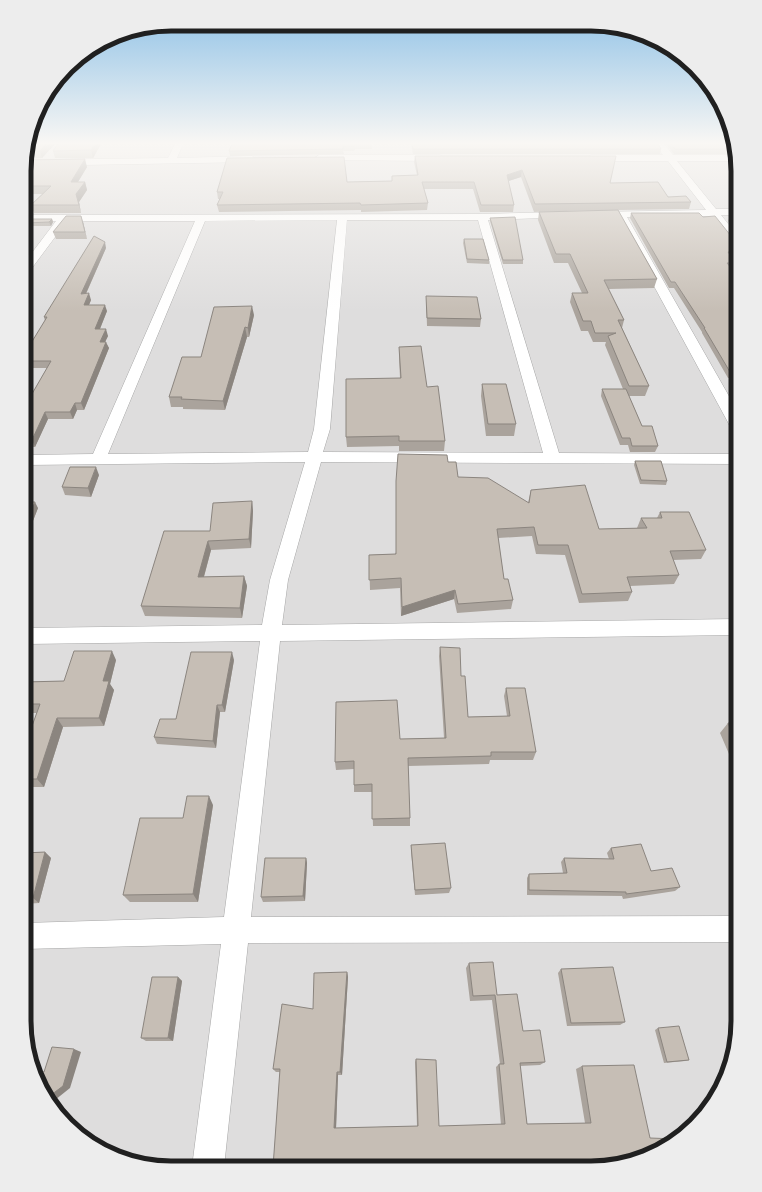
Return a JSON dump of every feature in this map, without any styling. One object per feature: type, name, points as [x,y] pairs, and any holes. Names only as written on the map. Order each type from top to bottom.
[{"type":"street","points":[[703,200],[731,234]]},
{"type":"street","points":[[31,218],[482,217],[731,212]]},
{"type":"street","points":[[620,214],[731,413]]},
{"type":"street","points":[[482,217],[552,457]]},
{"type":"street","points":[[98,460],[201,218]]},
{"type":"street","points":[[209,1161],[271,633],[279,580],[323,422],[330,354],[334,290],[342,218]]},
{"type":"street","points":[[31,262],[63,219]]},
{"type":"street","points":[[31,460],[314,457],[731,459]]},
{"type":"street","points":[[31,636],[731,626]]},
{"type":"street","points":[[31,936],[236,930],[731,929]]},
{"type":"shaded area","points":[[31,200],[731,200],[731,1030],[724,1066],[717,1083],[696,1113],[683,1126],[653,1147],[627,1156],[609,1160],[153,1160],[117,1150],[86,1132],[72,1120],[50,1091],[42,1075],[32,1039]]},
{"type":"building","points":[[37,200],[78,200],[79,205],[31,205]]},
{"type":"building","points":[[219,200],[427,200],[428,203],[361,205],[360,203],[217,205]]},
{"type":"building","points":[[479,200],[513,200],[514,205],[481,205]]},
{"type":"building","points":[[533,200],[689,200],[691,202],[535,204]]},
{"type":"building","points":[[618,210],[657,279],[604,280],[624,320],[618,320],[649,386],[629,386],[608,336],[616,333],[595,333],[591,321],[583,321],[572,293],[588,293],[570,254],[556,254],[539,212]]},
{"type":"building","points":[[631,213],[699,213],[703,217],[715,216],[731,236],[731,252],[728,252],[731,256],[731,263],[727,263],[731,268],[731,372],[675,282],[671,282]]},
{"type":"building","points":[[66,216],[81,216],[85,232],[53,232]]},
{"type":"building","points":[[515,217],[523,260],[503,260],[490,218]]},
{"type":"building","points":[[31,219],[52,219],[49,222],[31,223]]},
{"type":"building","points":[[94,236],[105,242],[81,294],[89,293],[84,305],[105,305],[95,329],[106,329],[100,342],[106,342],[81,403],[75,403],[70,412],[45,412],[31,440],[31,396],[51,361],[31,361],[31,343],[47,317],[44,317]]},
{"type":"building","points":[[464,239],[483,239],[489,260],[467,259]]},
{"type":"building","points":[[426,296],[477,297],[481,319],[427,318]]},
{"type":"building","points":[[252,306],[248,328],[245,327],[223,401],[169,397],[182,357],[201,357],[214,307]]},
{"type":"building","points":[[421,346],[427,387],[438,386],[445,441],[399,441],[399,436],[346,437],[346,379],[401,378],[399,347]]},
{"type":"building","points":[[482,384],[506,384],[516,424],[488,424]]},
{"type":"building","points":[[602,389],[626,389],[642,426],[652,426],[658,446],[632,446],[630,438],[622,438]]},
{"type":"building","points":[[398,454],[447,455],[448,462],[456,462],[458,477],[488,478],[529,503],[531,490],[585,485],[599,529],[647,528],[641,518],[662,518],[660,512],[689,512],[706,550],[670,551],[679,575],[627,577],[632,592],[582,594],[568,545],[538,545],[534,527],[497,529],[504,579],[508,579],[513,600],[458,604],[455,590],[402,607],[401,578],[369,580],[369,555],[396,554],[396,481]]},
{"type":"building","points":[[635,461],[661,461],[667,481],[641,480]]},
{"type":"building","points":[[70,467],[96,467],[88,488],[62,487]]},
{"type":"building","points":[[252,501],[249,539],[208,541],[198,577],[244,576],[240,608],[141,606],[164,531],[210,531],[213,503]]},
{"type":"building","points":[[31,502],[35,502],[31,511]]},
{"type":"building","points":[[440,647],[460,648],[461,676],[465,676],[468,717],[510,716],[506,688],[525,688],[536,752],[491,752],[491,756],[408,758],[410,818],[372,819],[372,784],[354,785],[354,761],[335,762],[336,702],[397,700],[400,739],[446,738]]},
{"type":"building","points":[[74,651],[112,651],[103,681],[109,681],[99,718],[57,718],[37,779],[31,779],[31,729],[40,704],[31,704],[31,682],[64,681]]},
{"type":"building","points":[[191,652],[232,652],[222,705],[217,705],[213,741],[154,737],[160,719],[176,719]]},
{"type":"building","points":[[728,723],[731,723],[731,730]]},
{"type":"building","points":[[187,796],[209,796],[193,894],[123,895],[140,818],[183,818]]},
{"type":"building","points":[[445,843],[451,888],[415,890],[411,845]]},
{"type":"building","points":[[641,844],[651,871],[672,868],[680,887],[626,894],[626,892],[529,890],[529,874],[567,873],[564,858],[614,859],[611,848]]},
{"type":"building","points":[[45,852],[33,898],[31,898],[31,853]]},
{"type":"building","points":[[265,858],[306,858],[303,896],[261,897]]},
{"type":"building","points":[[493,962],[497,995],[517,994],[523,1031],[540,1030],[545,1062],[520,1063],[527,1124],[591,1123],[582,1066],[634,1065],[650,1138],[666,1139],[645,1150],[609,1160],[273,1161],[280,1069],[273,1069],[282,1004],[313,1009],[314,973],[347,972],[340,1072],[337,1072],[334,1128],[418,1126],[416,1059],[436,1060],[439,1126],[505,1124],[499,1064],[504,1064],[495,995],[473,996],[469,963]]},
{"type":"building","points":[[613,967],[625,1022],[571,1023],[561,969]]},
{"type":"building","points":[[152,977],[178,977],[168,1038],[141,1038]]},
{"type":"building","points":[[679,1026],[689,1060],[667,1062],[658,1028]]},
{"type":"building","points":[[52,1047],[74,1049],[63,1086],[52,1094],[41,1071],[44,1072]]}]
